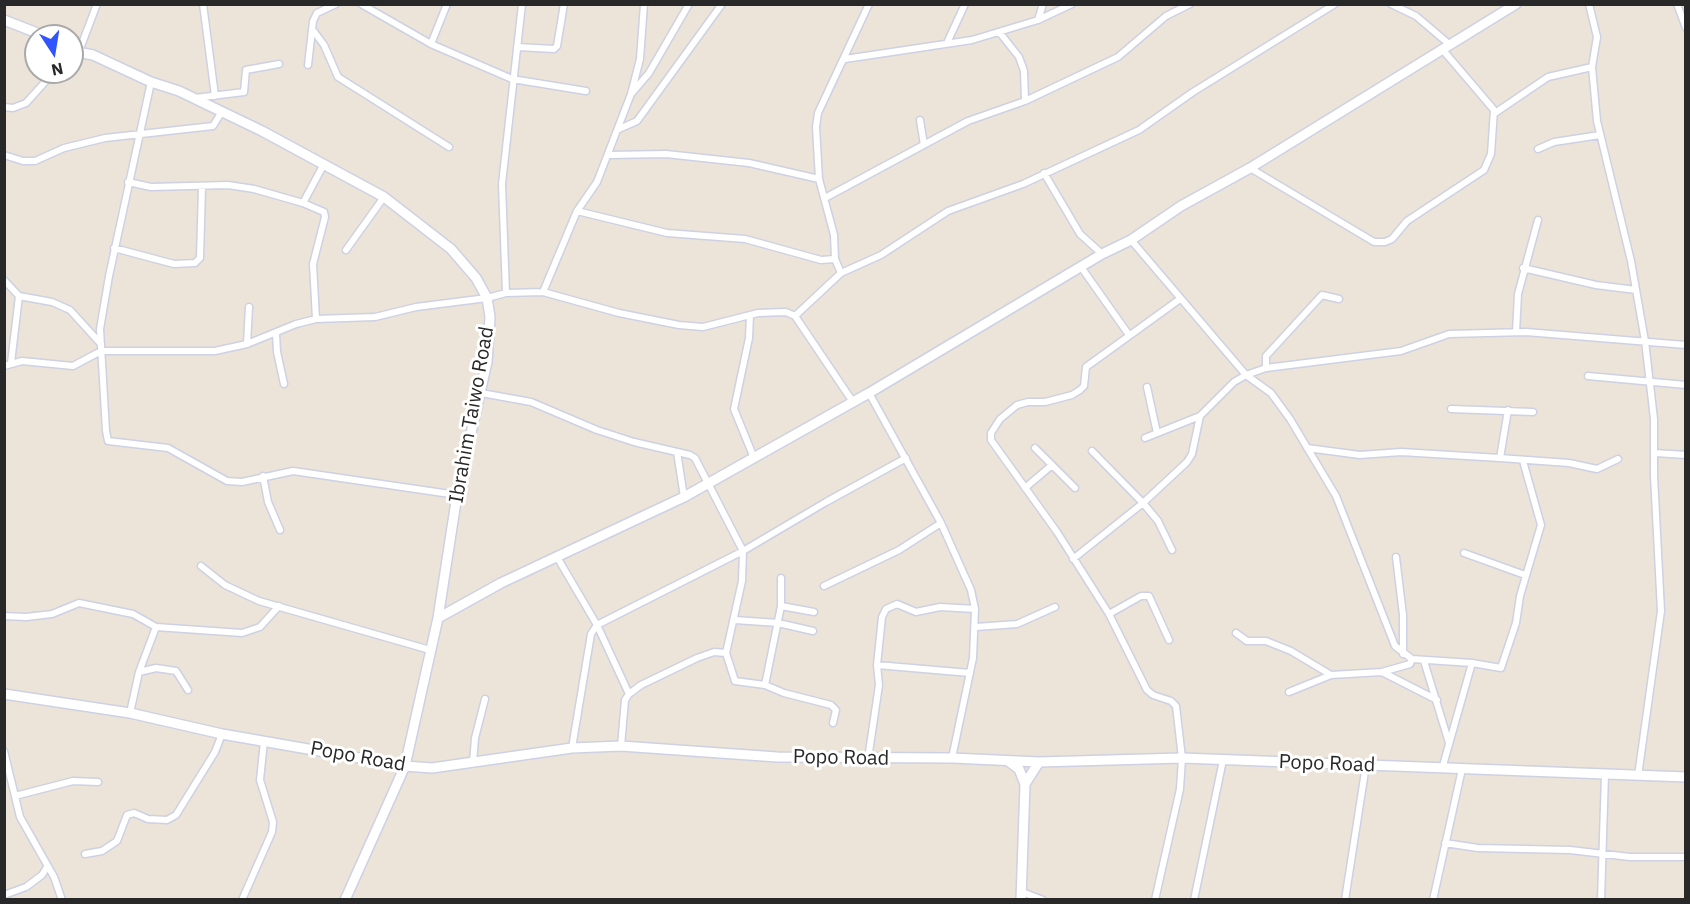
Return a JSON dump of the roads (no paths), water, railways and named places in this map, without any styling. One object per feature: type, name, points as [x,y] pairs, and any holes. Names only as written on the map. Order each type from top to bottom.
[{"type":"main road","points":[[438,618],[483,592],[707,485],[869,393],[1102,254],[1131,240],[1181,206],[1250,168],[1516,4]]},
{"type":"main road","points":[[4,20],[24,28]]},
{"type":"main road","name":"Ibrahim Taiwo Road","points":[[84,54],[194,98],[384,197],[451,249],[476,278],[487,298],[490,332],[481,393],[457,495],[438,618],[405,766],[345,900]]},
{"type":"main road","name":"Popo Road","points":[[4,694],[130,713],[222,734],[405,766],[432,768],[473,764],[572,748],[621,746],[777,757],[952,758],[1039,762],[1182,758],[1686,777]]},
{"type":"main road","points":[[1008,761],[1019,769],[1025,784],[1022,896]]},
{"type":"main road","points":[[1025,784],[1039,762]]},
{"type":"street","points":[[84,32],[97,4]]},
{"type":"street","points":[[203,4],[215,96]]},
{"type":"street","points":[[308,65],[312,29],[317,13],[336,4]]},
{"type":"street","points":[[361,4],[431,44],[512,79],[586,91]]},
{"type":"street","points":[[431,44],[447,4]]},
{"type":"street","points":[[506,293],[502,184],[522,4]]},
{"type":"street","points":[[517,46],[554,49],[558,46],[564,4]]},
{"type":"street","points":[[543,292],[577,211],[597,182],[619,129],[640,59],[644,4]]},
{"type":"street","points":[[631,94],[649,73],[689,4]]},
{"type":"street","points":[[619,129],[637,121],[722,4]]},
{"type":"street","points":[[841,273],[835,259],[834,235],[819,179],[816,128],[818,113],[869,4]]},
{"type":"street","points":[[947,44],[964,4]]},
{"type":"street","points":[[1038,20],[1043,4]]},
{"type":"street","points":[[845,59],[947,44],[1000,33],[1038,20],[1072,4]]},
{"type":"street","points":[[825,198],[968,122],[1025,101],[1118,57],[1166,16],[1190,4]]},
{"type":"street","points":[[795,316],[841,273],[881,255],[948,211],[1044,174],[1139,130],[1193,92],[1335,4]]},
{"type":"street","points":[[1250,168],[1374,242],[1386,242],[1407,221],[1484,170],[1491,154],[1495,113],[1492,105],[1422,21],[1392,4]]},
{"type":"street","points":[[1589,4],[1597,38],[1592,67],[1600,135],[1646,341],[1655,453],[1661,611],[1638,776]]},
{"type":"street","points":[[1677,4],[1686,28]]},
{"type":"street","points":[[312,29],[324,45],[338,77],[449,147]]},
{"type":"street","points":[[1000,33],[1019,57],[1024,71],[1025,101]]},
{"type":"street","points":[[194,98],[244,93],[246,70],[279,64]]},
{"type":"street","points":[[1495,113],[1548,76],[1592,67]]},
{"type":"street","points":[[151,82],[142,132],[128,182],[114,248],[103,311],[101,348],[108,441],[168,448],[227,481],[242,482],[293,471],[457,495]]},
{"type":"street","points":[[4,107],[13,108],[27,103],[44,84]]},
{"type":"street","points":[[4,155],[23,161],[35,161],[90,141],[142,132],[213,126],[221,113]]},
{"type":"street","points":[[920,120],[924,145]]},
{"type":"street","points":[[1538,149],[1554,142],[1600,135]]},
{"type":"street","points":[[608,154],[666,154],[749,163],[819,179]]},
{"type":"street","points":[[303,203],[324,164]]},
{"type":"street","points":[[1044,174],[1080,234],[1102,254]]},
{"type":"street","points":[[128,182],[151,187],[228,185],[254,189],[303,203],[324,212],[325,217],[313,264],[316,319]]},
{"type":"street","points":[[114,248],[174,264],[195,263],[200,258],[202,187]]},
{"type":"street","points":[[346,250],[384,197]]},
{"type":"street","points":[[577,211],[667,233],[745,239],[821,260],[835,259]]},
{"type":"street","points":[[1516,332],[1518,294],[1523,268],[1538,220]]},
{"type":"street","points":[[1131,240],[1246,375],[1271,393],[1290,419],[1336,496],[1395,646],[1403,654],[1412,659],[1424,661],[1472,663],[1499,669],[1503,666],[1516,623],[1525,575],[1541,525],[1523,461]]},
{"type":"street","points":[[1081,267],[1129,335]]},
{"type":"street","points":[[1523,268],[1596,285],[1636,290]]},
{"type":"street","points":[[4,280],[12,285],[19,296],[8,365],[22,361],[73,366],[101,348],[215,351],[247,344],[296,324],[316,319],[375,316],[506,293],[543,292],[619,313],[679,326],[703,327],[772,312],[795,316],[853,402]]},
{"type":"street","points":[[1266,368],[1266,356],[1322,295],[1339,299]]},
{"type":"street","points":[[19,296],[52,302],[70,310],[101,348]]},
{"type":"street","points":[[1155,900],[1180,789],[1182,758],[1176,706],[1147,690],[1109,614],[991,440],[993,426],[1017,405],[1028,402],[1045,402],[1072,395],[1080,390],[1084,386],[1086,367],[1180,299]]},
{"type":"street","points":[[247,344],[249,307]]},
{"type":"street","points":[[750,315],[749,338],[734,409],[754,458]]},
{"type":"street","points":[[1145,438],[1200,416],[1234,382],[1266,368],[1401,351],[1449,334],[1516,332],[1686,345]]},
{"type":"street","points":[[276,334],[277,352],[284,384]]},
{"type":"street","points":[[1588,376],[1650,384],[1686,385]]},
{"type":"street","points":[[1147,387],[1157,433]]},
{"type":"street","points":[[481,393],[531,402],[597,430],[695,458],[743,551],[742,581],[726,653],[735,681],[765,685],[784,693],[831,705],[836,710],[833,723]]},
{"type":"street","points":[[869,393],[941,523],[958,560],[975,609],[976,627],[970,673],[952,758]]},
{"type":"street","points":[[1451,409],[1533,412]]},
{"type":"street","points":[[1500,458],[1508,410]]},
{"type":"street","points":[[1073,559],[1143,503],[1187,462],[1192,454],[1200,416]]},
{"type":"street","points":[[1035,448],[1075,488]]},
{"type":"street","points":[[1307,448],[1347,451],[1360,455],[1401,452],[1500,458],[1569,463],[1597,469],[1618,459]]},
{"type":"street","points":[[1092,451],[1158,521],[1172,550]]},
{"type":"street","points":[[677,452],[684,497]]},
{"type":"street","points":[[1655,453],[1686,456]]},
{"type":"street","points":[[572,748],[591,634],[597,625],[743,551],[906,458]]},
{"type":"street","points":[[1025,488],[1052,465]]},
{"type":"street","points":[[264,476],[268,502],[280,530]]},
{"type":"street","points":[[824,586],[899,550],[941,523]]},
{"type":"street","points":[[1464,553],[1525,575]]},
{"type":"street","points":[[557,557],[597,625],[629,694]]},
{"type":"street","points":[[1396,557],[1403,615],[1403,654]]},
{"type":"street","points":[[201,566],[225,585],[259,601],[430,650]]},
{"type":"street","points":[[765,685],[782,606],[781,578]]},
{"type":"street","points":[[1109,614],[1141,596],[1149,596],[1169,640]]},
{"type":"street","points":[[4,616],[26,617],[52,614],[78,603],[133,614],[156,627],[242,633],[260,627],[279,606]]},
{"type":"street","points":[[868,759],[879,685],[877,665],[882,617],[886,609],[897,604],[916,612],[940,607],[975,609]]},
{"type":"street","points":[[782,606],[814,612]]},
{"type":"street","points":[[976,627],[1017,624],[1055,607]]},
{"type":"street","points":[[735,620],[778,623],[813,631]]},
{"type":"street","points":[[130,713],[139,672],[156,627]]},
{"type":"street","points":[[1236,633],[1247,641],[1266,641],[1291,651],[1331,675]]},
{"type":"street","points":[[621,746],[625,700],[629,694],[640,685],[697,658],[714,652],[726,653]]},
{"type":"street","points":[[1290,692],[1331,675],[1382,672],[1410,664],[1412,659]]},
{"type":"street","points":[[1424,661],[1449,743]]},
{"type":"street","points":[[1442,769],[1472,663]]},
{"type":"street","points":[[877,665],[970,673]]},
{"type":"street","points":[[139,672],[156,668],[176,670],[188,690]]},
{"type":"street","points":[[1382,672],[1427,698],[1437,700]]},
{"type":"street","points":[[473,764],[475,738],[484,699]]},
{"type":"street","points":[[85,854],[102,851],[117,841],[127,816],[134,813],[148,819],[167,820],[176,815],[214,752],[222,734]]},
{"type":"street","points":[[242,900],[272,832],[273,822],[260,780],[264,741]]},
{"type":"street","points":[[4,751],[20,817],[62,900]]},
{"type":"street","points":[[1194,900],[1222,760]]},
{"type":"street","points":[[1345,900],[1366,765]]},
{"type":"street","points":[[1433,900],[1462,770]]},
{"type":"street","points":[[1601,900],[1605,774]]},
{"type":"street","points":[[15,796],[74,781],[98,782]]},
{"type":"street","points":[[1445,843],[1478,848],[1570,850],[1630,857],[1686,857]]},
{"type":"street","points":[[4,895],[26,887],[42,875],[47,867]]},
{"type":"street","points":[[1022,896],[1043,900]]}]
